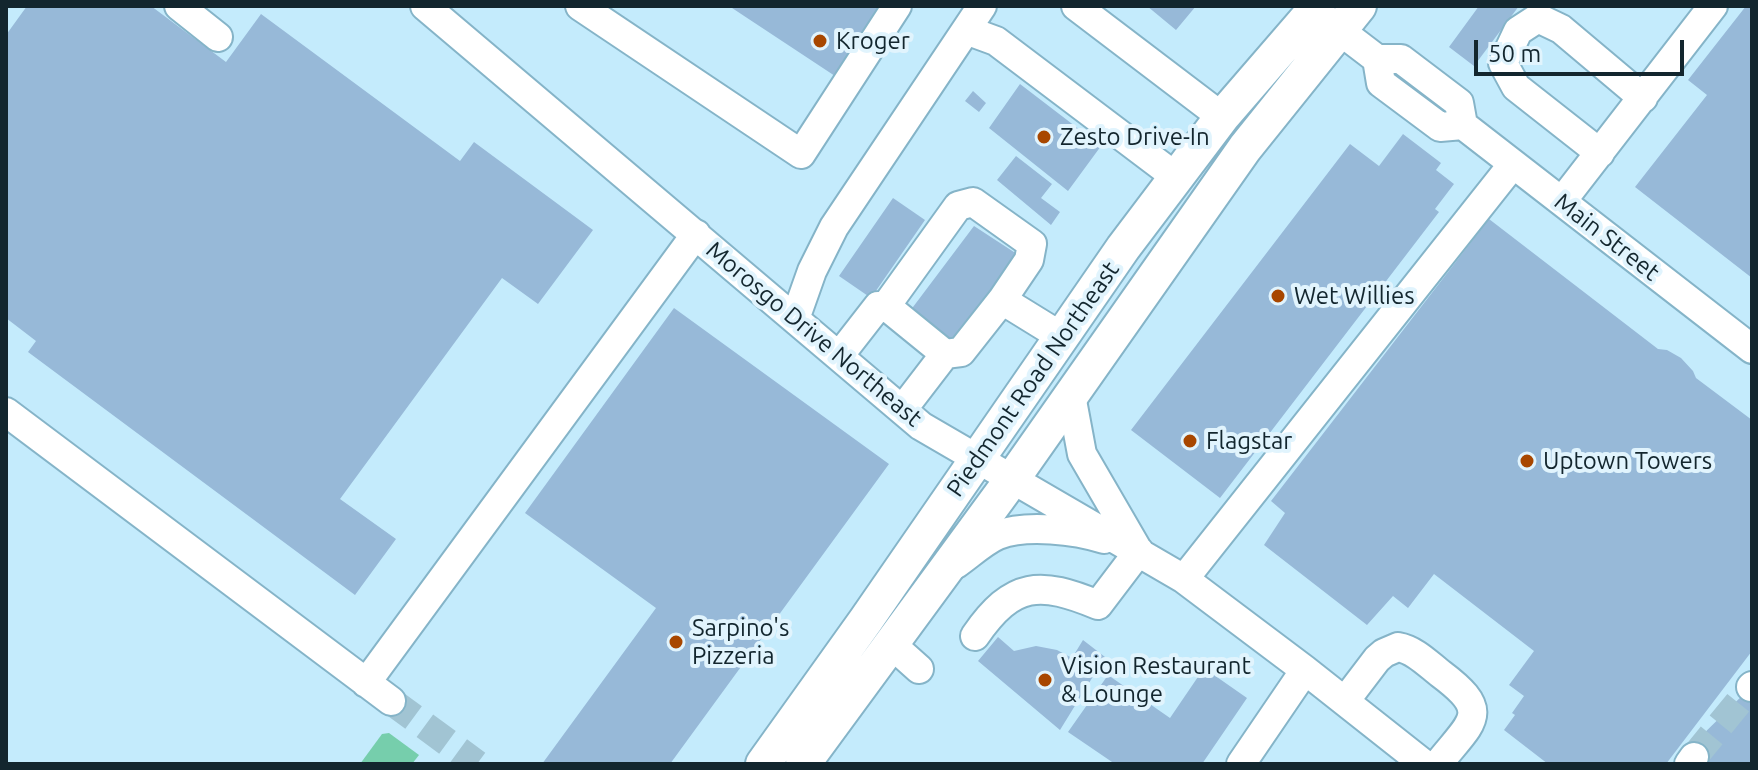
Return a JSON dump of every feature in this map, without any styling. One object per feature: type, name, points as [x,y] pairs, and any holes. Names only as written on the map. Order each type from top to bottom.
[{"type":"main road","name":"Piedmont Road Northeast","points":[[763,764],[1062,337],[1222,117],[1339,14]]},
{"type":"main road","name":"Piedmont Road Northeast","points":[[803,764],[1013,478],[1339,14]]},
{"type":"street","points":[[179,6],[218,37]]},
{"type":"street","name":"Morosgo Drive Northeast","points":[[425,6],[921,426],[1184,579],[1424,764]]},
{"type":"street","points":[[580,6],[801,154],[897,6]]},
{"type":"street","points":[[795,319],[812,271],[834,227],[982,6]]},
{"type":"street","points":[[1076,6],[1222,117]]},
{"type":"street","points":[[1562,201],[1713,6]]},
{"type":"street","name":"Main Street","points":[[1339,14],[1377,59],[1381,83],[1440,127],[1463,125],[1752,349]]},
{"type":"street","points":[[1600,153],[1516,87],[1503,63],[1518,31],[1538,18],[1561,29],[1643,98]]},
{"type":"street","points":[[966,30],[996,41],[1176,177]]},
{"type":"street","points":[[1184,579],[1513,164]]},
{"type":"street","points":[[886,306],[958,206],[973,202],[1032,244],[1029,260],[1002,300],[961,352],[945,354],[902,410]]},
{"type":"street","points":[[366,683],[696,234]]},
{"type":"street","points":[[1002,300],[1062,337]]},
{"type":"street","points":[[839,356],[878,306],[886,306],[945,354]]},
{"type":"street","points":[[1071,395],[1082,454],[1139,551]]},
{"type":"street","points":[[6,412],[391,701]]},
{"type":"street","points":[[942,575],[997,535],[1023,530],[1081,532],[1139,551]]},
{"type":"street","points":[[975,636],[991,613],[1024,590],[1065,591],[1098,605],[1139,551]]},
{"type":"street","points":[[891,644],[919,669]]},
{"type":"street","points":[[1345,701],[1384,653],[1398,647],[1413,652],[1464,691],[1472,703],[1471,720],[1438,764]]},
{"type":"street","points":[[1241,764],[1305,670]]},
{"type":"shaded area","points":[[389,733],[419,755],[412,764],[360,764],[382,734]]},
{"type":"building","points":[[27,6],[151,6],[226,62],[261,14],[460,161],[474,142],[593,230],[538,304],[502,278],[340,499],[396,539],[355,595],[28,352],[36,341],[6,318],[6,35]]},
{"type":"building","name":"Kroger","points":[[729,6],[882,6],[835,76]]},
{"type":"building","points":[[1147,6],[1196,6],[1176,30]]},
{"type":"building","points":[[1479,6],[1519,6],[1474,66],[1449,47]]},
{"type":"building","points":[[1746,6],[1752,6],[1752,278],[1635,187],[1707,95],[1688,80]]},
{"type":"building","name":"Zesto Drive-In","points":[[1020,84],[1101,146],[1068,191],[989,128]]},
{"type":"building","points":[[973,91],[986,103],[979,112],[965,101]]},
{"type":"building","points":[[1403,134],[1441,163],[1436,170],[1454,184],[1435,209],[1439,212],[1220,498],[1131,430],[1350,144],[1379,166]]},
{"type":"building","points":[[1016,156],[1052,184],[1041,198],[1060,212],[1051,225],[997,180]]},
{"type":"building","points":[[893,198],[925,220],[871,298],[839,276]]},
{"type":"building","name":"Uptown Towers","points":[[1489,219],[1658,349],[1681,358],[1696,378],[1752,420],[1752,651],[1666,764],[1548,764],[1504,730],[1524,696],[1509,685],[1534,651],[1434,574],[1408,608],[1393,596],[1367,625],[1264,545],[1285,513],[1271,501]]},
{"type":"building","points":[[974,226],[1020,256],[956,346],[910,311]]},
{"type":"building","points":[[674,308],[889,464],[670,764],[542,764],[656,608],[525,513]]},
{"type":"building","name":"Vision Restaurant & Lounge","points":[[998,637],[1014,651],[1036,646],[1057,650],[1072,658],[1083,640],[1105,657],[1060,730],[978,661]]},
{"type":"building","points":[[1204,668],[1247,698],[1202,764],[1115,764],[1068,732],[1108,675],[1170,718]]},
{"type":"building","points":[[1752,686],[1752,764],[1701,764],[1687,750]]},
{"type":"tunnel","points":[[1694,757],[1751,687]]},
{"type":"tunnel","points":[[391,701],[477,764]]},
{"type":"place","name":"Kroger","points":[[820,41]]},
{"type":"place","name":"Zesto Drive-In","points":[[1044,137]]},
{"type":"place","name":"Wet Willies","points":[[1278,296]]},
{"type":"place","name":"Flagstar","points":[[1190,441]]},
{"type":"place","name":"Uptown Towers","points":[[1527,461]]},
{"type":"place","name":"Sarpino's Pizzeria","points":[[676,642]]},
{"type":"place","name":"Vision Restaurant & Lounge","points":[[1045,680]]}]
